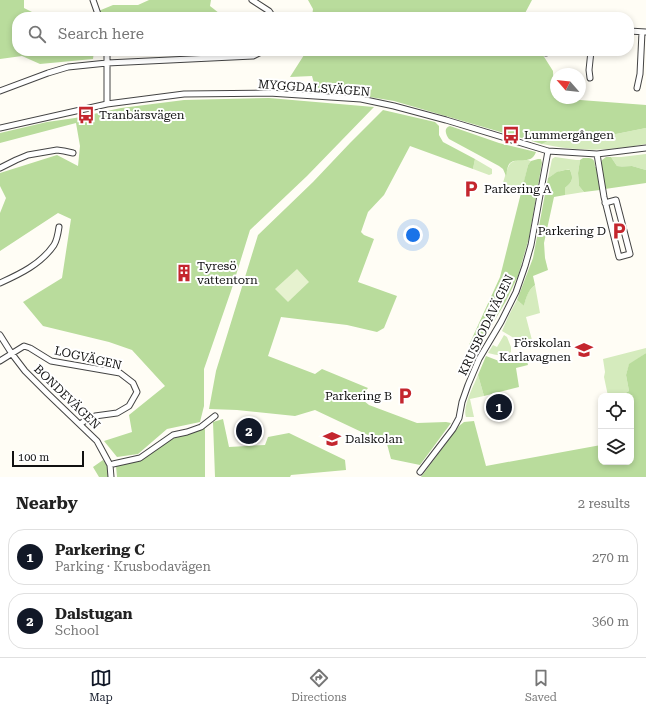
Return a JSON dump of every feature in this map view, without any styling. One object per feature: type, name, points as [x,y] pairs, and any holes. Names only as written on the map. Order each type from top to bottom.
[{"type":"street","points":[[93,0],[97,12]]},
{"type":"street","points":[[252,0],[270,12]]},
{"type":"street","points":[[634,31],[644,32],[640,74],[637,88]]},
{"type":"street","points":[[107,56],[108,104]]},
{"type":"street","points":[[0,91],[68,67],[253,56]]},
{"type":"street","points":[[590,56],[590,78]]},
{"type":"street","name":"MYGGDALSVÄGEN","points":[[0,128],[108,104],[184,94],[269,93],[361,99],[446,120],[548,151],[597,154],[646,148]]},
{"type":"street","points":[[0,168],[28,155],[57,150],[72,153]]},
{"type":"street","name":"KRUSBODAVÄGEN","points":[[420,472],[453,429],[459,418],[462,402],[479,359],[501,322],[516,292],[531,244],[548,151]]},
{"type":"street","points":[[597,154],[605,203],[618,257],[630,254],[616,200],[605,203]]},
{"type":"street","points":[[0,283],[19,274],[40,260],[54,245],[58,236],[59,227]]},
{"type":"street","name":"BONDEVÄGEN","points":[[0,335],[25,371],[97,441],[110,465],[111,477]]},
{"type":"street","name":"LOGVÄGEN","points":[[12,354],[24,346],[30,348],[51,362],[120,373],[133,383],[137,392],[129,406],[117,413],[89,418],[80,424]]},
{"type":"street","points":[[0,361],[12,354]]},
{"type":"street","points":[[110,465],[140,458],[173,435],[201,427],[215,416]]},
{"type":"green space","points":[[0,0],[24,0],[24,8],[32,12],[12,12],[12,56],[22,56],[0,59]]},
{"type":"green space","points":[[149,0],[211,0],[210,6],[218,12],[96,12],[113,5],[138,5]]},
{"type":"green space","points":[[308,0],[532,0],[526,12],[313,12],[313,9]]},
{"type":"green space","points":[[22,56],[93,56],[93,59],[40,64]]},
{"type":"green space","points":[[303,56],[544,56],[551,68],[550,104],[586,104],[586,100],[646,105],[646,128],[611,135],[562,134],[542,144],[394,101],[316,90],[312,76],[290,77]]},
{"type":"green space","points":[[269,98],[374,107],[307,176],[250,230],[204,369],[204,406],[200,422],[167,429],[138,454],[117,457],[104,441],[132,432],[129,415],[165,386],[132,350],[109,342],[43,326],[23,302],[62,278],[71,219],[58,213],[0,251],[0,213],[6,198],[0,186],[0,173],[57,155],[78,166],[80,146],[76,123],[0,143],[0,133],[47,122],[75,118],[121,108],[184,100]]},
{"type":"green space","points":[[383,110],[435,122],[439,126],[439,135],[443,142],[475,159],[473,169],[410,146],[384,195],[368,212],[361,232],[364,235],[374,239],[358,282],[397,296],[384,328],[377,332],[347,325],[281,317],[268,356],[315,374],[322,369],[368,388],[364,394],[364,401],[369,405],[417,423],[451,423],[420,465],[391,459],[387,444],[315,410],[295,416],[237,410],[209,409],[216,371],[258,235],[313,182]]},
{"type":"green space","points":[[450,126],[499,143],[536,152],[531,159],[517,160],[510,163],[506,176],[503,169],[499,166],[449,139],[446,134],[446,128]]},
{"type":"green space","points":[[646,128],[646,144],[594,150],[556,147],[542,144],[562,134],[611,135]]},
{"type":"green space","points":[[646,154],[646,170],[632,166],[617,166],[611,157],[621,157]]},
{"type":"green space","points":[[555,157],[580,160],[578,173],[579,186],[584,192],[565,195],[565,188],[572,180],[570,170],[561,171],[548,178],[552,159]]},
{"type":"green space","points":[[606,157],[611,157],[617,166],[632,166],[646,170],[646,183],[605,189],[601,166],[602,160]]},
{"type":"green space","points":[[583,158],[590,158],[594,161],[600,190],[584,192],[579,186],[578,173],[580,160]]},
{"type":"green space","points":[[475,159],[492,169],[492,174],[489,175],[473,169]]},
{"type":"green space","points":[[541,159],[542,163],[529,238],[518,276],[506,301],[478,349],[469,345],[500,277],[528,165],[531,161]]},
{"type":"green space","points":[[516,160],[531,161],[528,165],[521,195],[502,187],[509,165]]},
{"type":"green space","points":[[570,170],[572,180],[565,188],[565,195],[554,197],[544,243],[545,258],[548,270],[533,276],[535,285],[529,292],[524,306],[517,300],[533,258],[548,178],[557,172]]},
{"type":"green space","points":[[297,269],[309,282],[288,302],[275,289]]},
{"type":"green space","points":[[535,285],[540,313],[526,317],[533,344],[527,346],[502,331],[517,300],[524,306],[528,294]]},
{"type":"green space","points":[[504,335],[507,337],[511,347],[511,352],[502,355],[488,353],[493,345],[497,347]]},
{"type":"green space","points":[[646,348],[646,353],[629,365],[626,375],[629,391],[625,393],[607,393],[604,377],[605,372],[603,359]]},
{"type":"green space","points":[[646,353],[646,477],[421,477],[459,426],[464,422],[474,421],[486,466],[598,446],[598,465],[634,465],[634,393],[625,393],[629,391],[626,375],[629,364]]},
{"type":"green space","points":[[525,354],[528,365],[516,368],[519,387],[484,396],[478,375],[486,356],[499,361]]},
{"type":"green space","points":[[478,375],[484,396],[470,399],[474,417],[466,417],[465,413],[467,402]]},
{"type":"green space","points":[[223,419],[229,447],[265,445],[268,437],[289,433],[345,460],[346,470],[291,475],[290,477],[215,477],[213,422]]},
{"type":"green space","points":[[205,428],[205,477],[117,477],[116,466],[141,459],[169,440]]},
{"type":"green space","points":[[103,460],[108,467],[108,477],[99,477],[93,467]]},
{"type":"place","name":"Tranbärsvägen","points":[[86,115]]},
{"type":"place","name":"Lummergången","points":[[511,135]]},
{"type":"place","name":"Parkering A","points":[[471,189]]},
{"type":"place","name":"Parkering D","points":[[619,231]]},
{"type":"place","name":"Tyresö vattentorn","points":[[184,273]]},
{"type":"place","name":"Förskolan Karlavagnen","points":[[584,350]]},
{"type":"place","name":"Parkering B","points":[[405,396]]},
{"type":"place","name":"Parkering C","points":[[499,407]]},
{"type":"place","name":"Dalstugan","points":[[249,431]]},
{"type":"place","name":"Dalskolan","points":[[332,439]]}]
